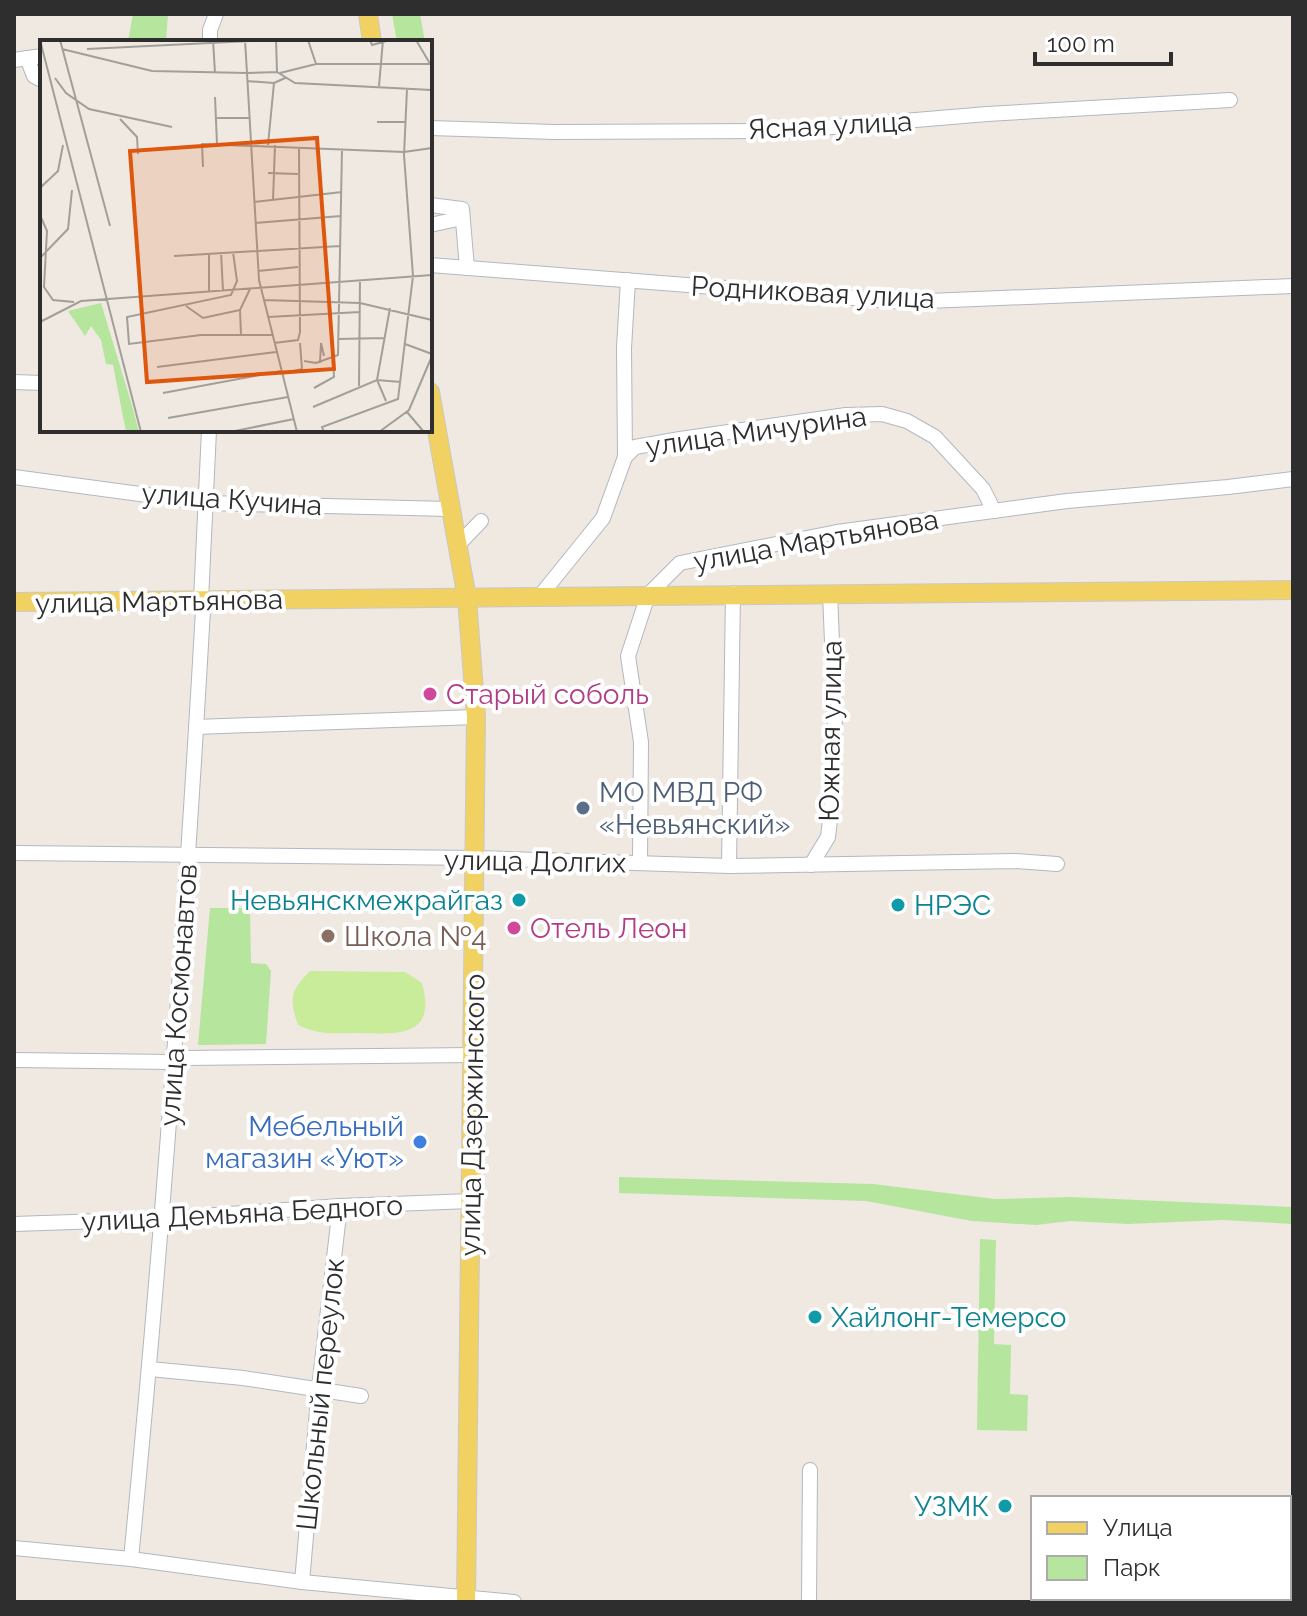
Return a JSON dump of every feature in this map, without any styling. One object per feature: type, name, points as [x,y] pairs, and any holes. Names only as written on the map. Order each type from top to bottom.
[{"type":"main road","points":[[368,14],[372,40]]},
{"type":"main road","name":"улица Дзержинского","points":[[432,404],[467,598],[476,717],[466,1600]]},
{"type":"main road","points":[[648,595],[1293,590]]},
{"type":"main road","name":"улица Мартьянова","points":[[14,602],[648,595]]},
{"type":"street","points":[[210,40],[216,14]]},
{"type":"street","points":[[28,58],[34,76],[40,79]]},
{"type":"street","name":"Ясная улица","points":[[432,128],[554,132],[785,131],[987,114],[1230,100]]},
{"type":"street","points":[[432,205],[462,209],[467,268]]},
{"type":"street","points":[[432,225],[462,218]]},
{"type":"street","name":"Родниковая улица","points":[[432,265],[904,302],[1293,286]]},
{"type":"street","points":[[540,596],[603,518],[625,457],[624,348],[628,280]]},
{"type":"street","points":[[14,382],[40,383]]},
{"type":"street","name":"улица Мичурина","points":[[625,457],[635,447],[680,439],[846,415],[882,414],[907,421],[935,437],[983,489],[994,511]]},
{"type":"street","name":"улица Космонавтов","points":[[131,1559],[150,1369],[189,857],[203,610],[209,432]]},
{"type":"street","name":"улица Кучина","points":[[14,477],[206,503],[450,509]]},
{"type":"street","name":"улица Мартьянова","points":[[648,595],[680,563],[837,532],[1067,501],[1293,479]]},
{"type":"street","points":[[457,546],[481,521]]},
{"type":"street","points":[[729,866],[733,593]]},
{"type":"street","name":"Южная улица","points":[[811,865],[828,837],[833,795],[835,715],[830,593]]},
{"type":"street","points":[[640,863],[641,742],[628,656],[648,595]]},
{"type":"street","points":[[196,727],[476,717]]},
{"type":"street","name":"улица Долгих","points":[[14,853],[476,858],[729,866],[1015,861],[1057,864]]},
{"type":"street","points":[[14,1060],[173,1062],[184,1058],[473,1055]]},
{"type":"street","name":"улица Демьяна Бедного","points":[[14,1224],[471,1201]]},
{"type":"street","name":"Школьный переулок","points":[[302,1582],[319,1388],[340,1206]]},
{"type":"street","points":[[150,1369],[243,1378],[361,1396]]},
{"type":"street","points":[[809,1602],[810,1470]]},
{"type":"street","points":[[14,1548],[131,1559],[345,1587],[514,1602]]},
{"type":"street","points":[[343,1602],[345,1587]]},
{"type":"green space","points":[[133,14],[168,14],[166,40],[128,40]]},
{"type":"green space","points":[[392,14],[420,14],[425,40],[397,40]]},
{"type":"green space","points":[[210,908],[250,908],[251,963],[266,964],[271,971],[266,1044],[198,1045]]},
{"type":"green space","points":[[310,971],[405,972],[422,983],[424,1014],[411,1029],[400,1032],[328,1033],[306,1029],[298,1025],[293,995]]},
{"type":"green space","points":[[619,1177],[873,1184],[995,1199],[1070,1197],[1293,1207],[1293,1224],[1223,1220],[1128,1224],[1070,1221],[1036,1225],[972,1221],[866,1201],[619,1193]]},
{"type":"green space","points":[[980,1239],[996,1240],[994,1344],[1011,1345],[1010,1394],[1028,1395],[1027,1431],[977,1430]]},
{"type":"place","name":"Старый соболь","points":[[430,694]]},
{"type":"place","name":"МО МВД РФ «Невьянский»","points":[[583,808]]},
{"type":"place","name":"Невьянскмежрайгаз","points":[[519,900]]},
{"type":"place","name":"НРЭС","points":[[898,905]]},
{"type":"place","name":"Отель Леон","points":[[514,928]]},
{"type":"place","name":"Школа №4","points":[[328,936]]},
{"type":"place","name":"Мебельный магазин «Уют»","points":[[420,1142]]},
{"type":"place","name":"Хайлонг-Темерсо","points":[[815,1317]]},
{"type":"place","name":"УЗМК","points":[[1005,1506]]}]
